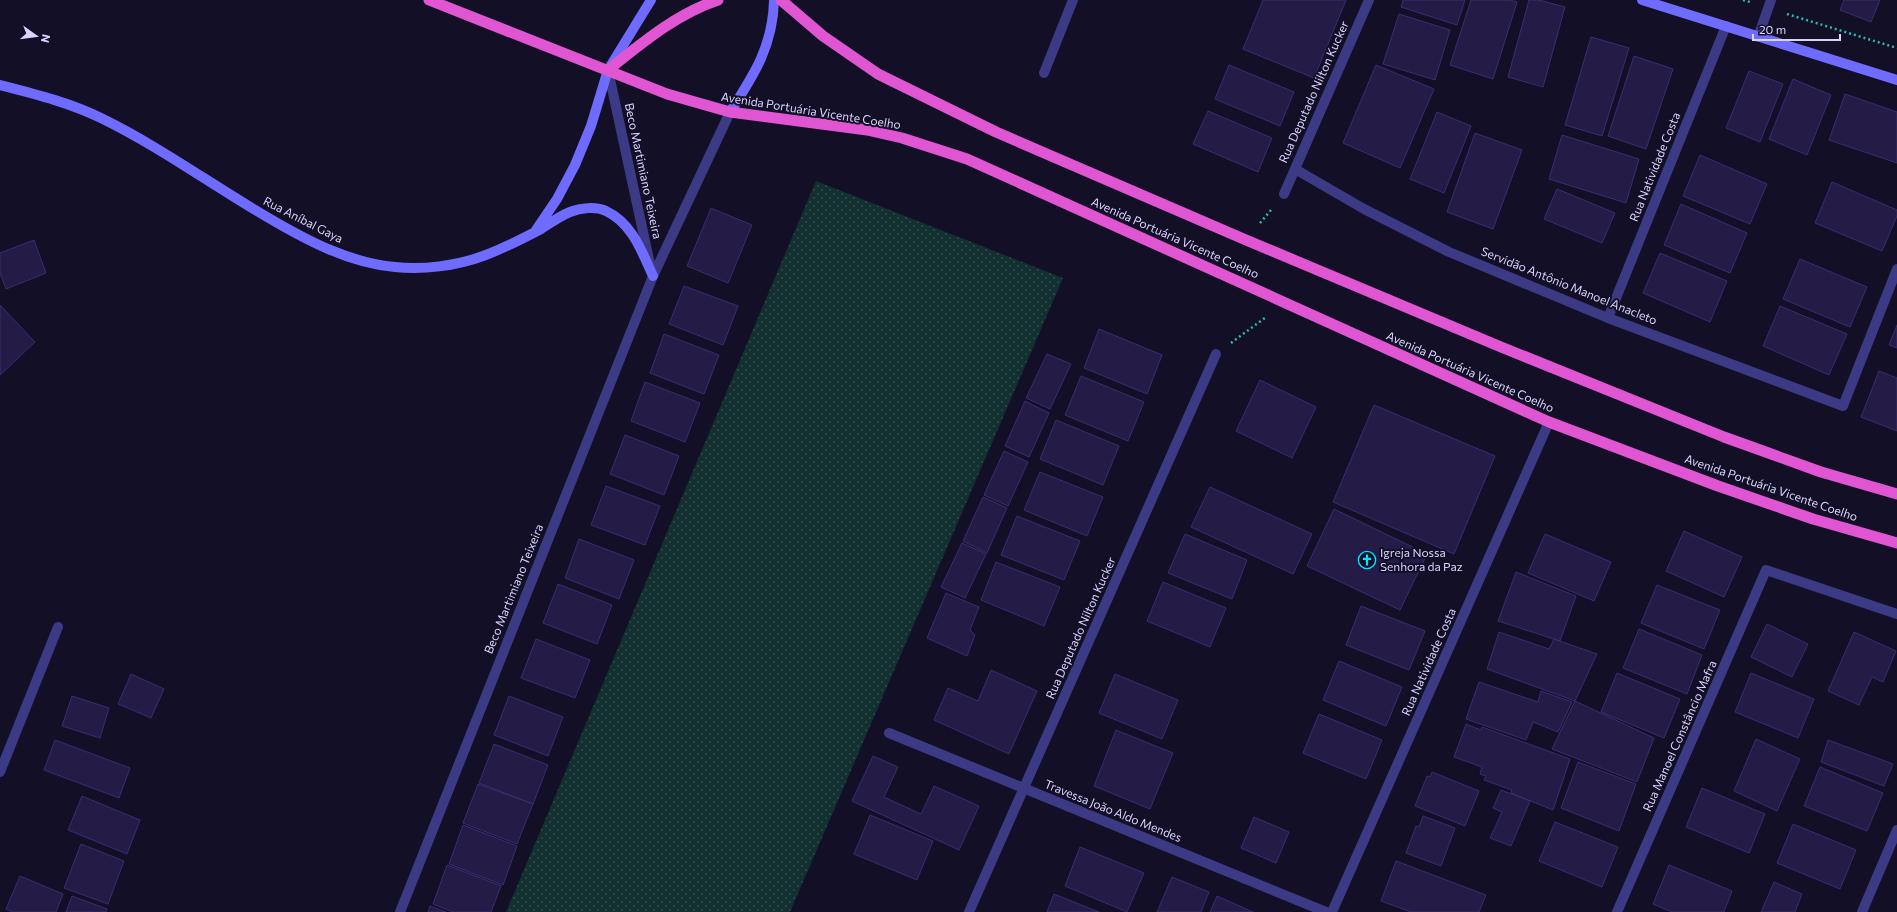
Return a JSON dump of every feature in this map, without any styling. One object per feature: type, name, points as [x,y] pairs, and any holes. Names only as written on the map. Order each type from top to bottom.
[{"type":"highway","name":"Avenida Portuária Vicente Coelho","points":[[429,0],[667,94],[730,112],[867,130],[902,138],[967,159],[1549,422],[1725,488],[1813,519],[1897,543]]},
{"type":"highway","points":[[608,70],[660,30],[703,5],[718,0]]},
{"type":"highway","name":"Avenida Portuária Vicente Coelho","points":[[781,0],[823,36],[878,74],[996,132],[1246,240],[1724,437],[1821,472],[1897,494]]},
{"type":"main road","name":"Rua Aníbal Gaya","points":[[0,86],[68,104],[102,119],[164,153],[287,229],[334,252],[368,263],[395,267],[421,267],[468,261],[505,247],[534,232],[557,199],[576,165],[591,126],[608,70],[651,0]]},
{"type":"main road","points":[[730,112],[757,70],[768,44],[774,19],[774,0]]},
{"type":"main road","points":[[1642,0],[1897,80]]},
{"type":"main road","points":[[534,232],[569,212],[589,208],[605,210],[616,217],[634,236],[653,276]]},
{"type":"street","points":[[1044,73],[1073,0]]},
{"type":"street","name":"Rua Deputado Nilton Kucker","points":[[1284,194],[1369,0]]},
{"type":"street","points":[[1758,37],[1770,4]]},
{"type":"street","name":"Rua Natividade Costa","points":[[1608,318],[1726,26]]},
{"type":"street","name":"Beco Martimiano Teixeira","points":[[608,70],[653,276]]},
{"type":"street","name":"Beco Martimiano Teixeira","points":[[400,912],[653,276],[730,112]]},
{"type":"street","name":"Servidão Antônio Manoel Anacleto","points":[[1295,169],[1364,209],[1449,252],[1608,318],[1843,406],[1897,270]]},
{"type":"street","name":"Rua Deputado Nilton Kucker","points":[[969,912],[1216,354]]},
{"type":"street","name":"Rua Natividade Costa","points":[[1332,912],[1549,422]]},
{"type":"street","name":"Rua Manoel Constâncio Mafra","points":[[1617,912],[1766,570],[1897,614]]},
{"type":"street","points":[[0,772],[58,627]]},
{"type":"street","name":"Travessa João Aldo Mendes","points":[[889,733],[1326,912]]},
{"type":"street","points":[[1862,912],[1897,830]]},
{"type":"path","points":[[1743,0],[1770,4],[1897,48]]},
{"type":"path","points":[[1246,240],[1284,194]]},
{"type":"path","points":[[1216,354],[1285,303]]},
{"type":"green space","points":[[816,181],[1063,278],[790,912],[506,912]]},
{"type":"building","points":[[1263,0],[1346,0],[1314,78],[1243,49]]},
{"type":"building","points":[[1403,0],[1465,0],[1457,25],[1401,7]]},
{"type":"building","points":[[1471,0],[1510,0],[1517,2],[1493,79],[1450,65]]},
{"type":"building","points":[[1529,0],[1539,0],[1565,7],[1543,87],[1508,77]]},
{"type":"building","points":[[1844,0],[1880,0],[1871,22],[1840,10]]},
{"type":"building","points":[[1399,14],[1450,30],[1435,80],[1383,64]]},
{"type":"building","points":[[1591,37],[1629,48],[1602,136],[1565,125]]},
{"type":"building","points":[[1634,56],[1673,69],[1646,149],[1608,136]]},
{"type":"building","points":[[1229,65],[1294,92],[1280,126],[1215,99]]},
{"type":"building","points":[[1376,65],[1434,89],[1400,168],[1343,143]]},
{"type":"building","points":[[1749,71],[1783,84],[1760,142],[1726,128]]},
{"type":"building","points":[[1793,79],[1831,95],[1807,155],[1769,139]]},
{"type":"building","points":[[1845,94],[1897,112],[1897,163],[1829,140]]},
{"type":"building","points":[[1208,111],[1272,138],[1258,172],[1193,144]]},
{"type":"building","points":[[1437,112],[1471,126],[1444,193],[1410,179]]},
{"type":"building","points":[[1475,133],[1522,150],[1493,229],[1447,212]]},
{"type":"building","points":[[1562,135],[1639,159],[1626,203],[1549,179]]},
{"type":"building","points":[[1700,155],[1767,184],[1750,224],[1683,196]]},
{"type":"building","points":[[1832,182],[1897,210],[1897,216],[1882,251],[1815,223]]},
{"type":"building","points":[[1557,189],[1615,213],[1602,243],[1544,219]]},
{"type":"building","points":[[1681,204],[1747,233],[1730,273],[1664,245]]},
{"type":"building","points":[[711,208],[752,225],[728,283],[687,266]]},
{"type":"building","points":[[34,240],[46,273],[6,289],[0,273],[0,253]]},
{"type":"building","points":[[1660,253],[1727,281],[1710,322],[1643,293]]},
{"type":"building","points":[[1800,259],[1867,287],[1850,327],[1783,299]]},
{"type":"building","points":[[684,286],[738,306],[723,345],[669,324]]},
{"type":"building","points":[[0,305],[35,342],[0,375]]},
{"type":"building","points":[[1780,306],[1847,334],[1829,375],[1763,346]]},
{"type":"building","points":[[1897,325],[1897,348],[1889,345]]},
{"type":"building","points":[[1099,329],[1162,355],[1147,394],[1084,368]]},
{"type":"building","points":[[664,334],[719,355],[704,394],[650,373]]},
{"type":"building","points":[[1047,354],[1071,364],[1050,409],[1026,398]]},
{"type":"building","points":[[1879,371],[1897,378],[1897,431],[1861,417]]},
{"type":"building","points":[[1081,376],[1144,402],[1128,441],[1065,415]]},
{"type":"building","points":[[1260,380],[1316,407],[1292,458],[1236,431]]},
{"type":"building","points":[[645,382],[700,403],[685,442],[631,421]]},
{"type":"building","points":[[1025,401],[1049,413],[1029,457],[1005,446]]},
{"type":"building","points":[[1374,405],[1495,456],[1454,554],[1333,502]]},
{"type":"building","points":[[1056,420],[1119,446],[1103,485],[1040,459]]},
{"type":"building","points":[[625,435],[679,456],[664,495],[610,474]]},
{"type":"building","points":[[1004,451],[1028,462],[1008,506],[984,495]]},
{"type":"building","points":[[1040,472],[1103,497],[1087,536],[1024,510]]},
{"type":"building","points":[[606,486],[660,506],[645,545],[591,525]]},
{"type":"building","points":[[1210,487],[1312,534],[1293,574],[1191,527]]},
{"type":"building","points":[[983,497],[1007,508],[987,553],[963,541]]},
{"type":"building","name":"Igreja Nossa Senhora da Paz","points":[[1334,509],[1427,554],[1400,610],[1307,566]]},
{"type":"building","points":[[1017,516],[1080,541],[1064,580],[1001,555]]},
{"type":"building","points":[[1684,531],[1742,557],[1724,597],[1666,571]]},
{"type":"building","points":[[1185,534],[1247,560],[1232,599],[1168,573]]},
{"type":"building","points":[[1545,534],[1611,562],[1594,601],[1528,573]]},
{"type":"building","points":[[579,539],[634,560],[619,599],[565,578]]},
{"type":"building","points":[[962,543],[986,554],[965,598],[941,587]]},
{"type":"building","points":[[996,562],[1060,587],[1044,626],[981,600]]},
{"type":"building","points":[[1516,572],[1576,596],[1560,641],[1498,621]]},
{"type":"building","points":[[1163,582],[1226,608],[1210,647],[1147,621]]},
{"type":"building","points":[[558,584],[612,605],[597,644],[543,623]]},
{"type":"building","points":[[1657,585],[1720,610],[1704,649],[1641,623]]},
{"type":"building","points":[[946,593],[979,607],[970,630],[975,635],[967,656],[927,638]]},
{"type":"building","points":[[1361,606],[1425,631],[1409,670],[1346,645]]},
{"type":"building","points":[[1767,624],[1808,644],[1792,677],[1751,657]]},
{"type":"building","points":[[1639,629],[1702,655],[1687,694],[1623,668]]},
{"type":"building","points":[[1499,632],[1549,649],[1554,639],[1597,654],[1575,701],[1487,669]]},
{"type":"building","points":[[1854,632],[1896,651],[1883,682],[1872,677],[1859,705],[1828,691]]},
{"type":"building","points":[[536,639],[590,660],[575,698],[521,678]]},
{"type":"building","points":[[1339,661],[1402,687],[1386,726],[1323,700]]},
{"type":"building","points":[[991,670],[1037,691],[1009,754],[934,720],[948,688],[978,701]]},
{"type":"building","points":[[1617,673],[1680,699],[1664,738],[1601,712]]},
{"type":"building","points":[[1751,673],[1814,699],[1798,738],[1735,712]]},
{"type":"building","points":[[131,674],[164,689],[151,718],[118,704]]},
{"type":"building","points":[[1115,674],[1178,700],[1162,739],[1099,713]]},
{"type":"building","points":[[1479,682],[1538,702],[1541,691],[1572,702],[1558,732],[1533,722],[1526,740],[1466,719]]},
{"type":"building","points":[[72,696],[109,708],[100,738],[62,726]]},
{"type":"building","points":[[509,696],[563,717],[548,756],[494,735]]},
{"type":"building","points":[[1575,701],[1654,738],[1637,782],[1552,749]]},
{"type":"building","points":[[1319,714],[1382,740],[1366,779],[1303,753]]},
{"type":"building","points":[[1466,724],[1481,730],[1482,727],[1570,759],[1553,810],[1511,793],[1512,790],[1484,780],[1486,776],[1480,774],[1482,767],[1454,757]]},
{"type":"building","points":[[1116,730],[1173,753],[1150,809],[1094,786]]},
{"type":"building","points":[[1756,739],[1800,759],[1777,811],[1734,791]]},
{"type":"building","points":[[55,740],[130,768],[119,798],[44,770]]},
{"type":"building","points":[[1828,740],[1893,764],[1884,786],[1821,762]]},
{"type":"building","points":[[494,744],[548,765],[533,804],[479,783]]},
{"type":"building","points":[[873,756],[898,767],[884,797],[921,814],[934,786],[979,806],[959,850],[852,801]]},
{"type":"building","points":[[1578,762],[1636,784],[1619,831],[1561,808]]},
{"type":"building","points":[[1820,767],[1883,793],[1867,831],[1804,806]]},
{"type":"building","points":[[1432,772],[1479,791],[1465,826],[1415,806],[1427,776],[1430,777]]},
{"type":"building","points":[[478,784],[533,804],[517,844],[463,823]]},
{"type":"building","points":[[1702,788],[1765,814],[1749,853],[1686,827]]},
{"type":"building","points":[[1501,790],[1530,801],[1511,846],[1490,838],[1502,812],[1493,808]]},
{"type":"building","points":[[82,796],[140,820],[127,854],[68,830]]},
{"type":"building","points":[[870,815],[933,841],[917,880],[854,854]]},
{"type":"building","points":[[1423,816],[1455,828],[1441,866],[1406,853],[1416,826],[1419,827]]},
{"type":"building","points":[[1254,817],[1289,832],[1276,863],[1241,848]]},
{"type":"building","points":[[1555,822],[1618,847],[1602,887],[1539,861]]},
{"type":"building","points":[[1793,824],[1856,850],[1840,889],[1777,863]]},
{"type":"building","points":[[463,825],[517,846],[503,885],[449,864]]},
{"type":"building","points":[[81,844],[124,861],[108,904],[64,888]]},
{"type":"building","points":[[1080,847],[1144,873],[1127,912],[1065,886]]},
{"type":"building","points":[[1396,861],[1486,895],[1479,912],[1411,912],[1381,901]]},
{"type":"building","points":[[447,865],[501,886],[491,912],[453,912],[433,904]]},
{"type":"building","points":[[1669,865],[1732,891],[1724,912],[1672,912],[1653,904]]},
{"type":"building","points":[[20,876],[63,894],[56,912],[12,912],[6,909]]},
{"type":"building","points":[[1172,877],[1209,892],[1201,912],[1157,912]]},
{"type":"building","points":[[1774,882],[1802,894],[1795,912],[1761,912]]},
{"type":"building","points":[[1054,894],[1099,912],[1047,912]]},
{"type":"building","points":[[72,896],[107,909],[106,912],[66,912]]},
{"type":"building","points":[[1217,896],[1253,912],[1210,912]]},
{"type":"building","points":[[430,906],[446,912],[428,912]]},
{"type":"place","name":"Igreja Nossa Senhora da Paz","points":[[1367,560]]}]
